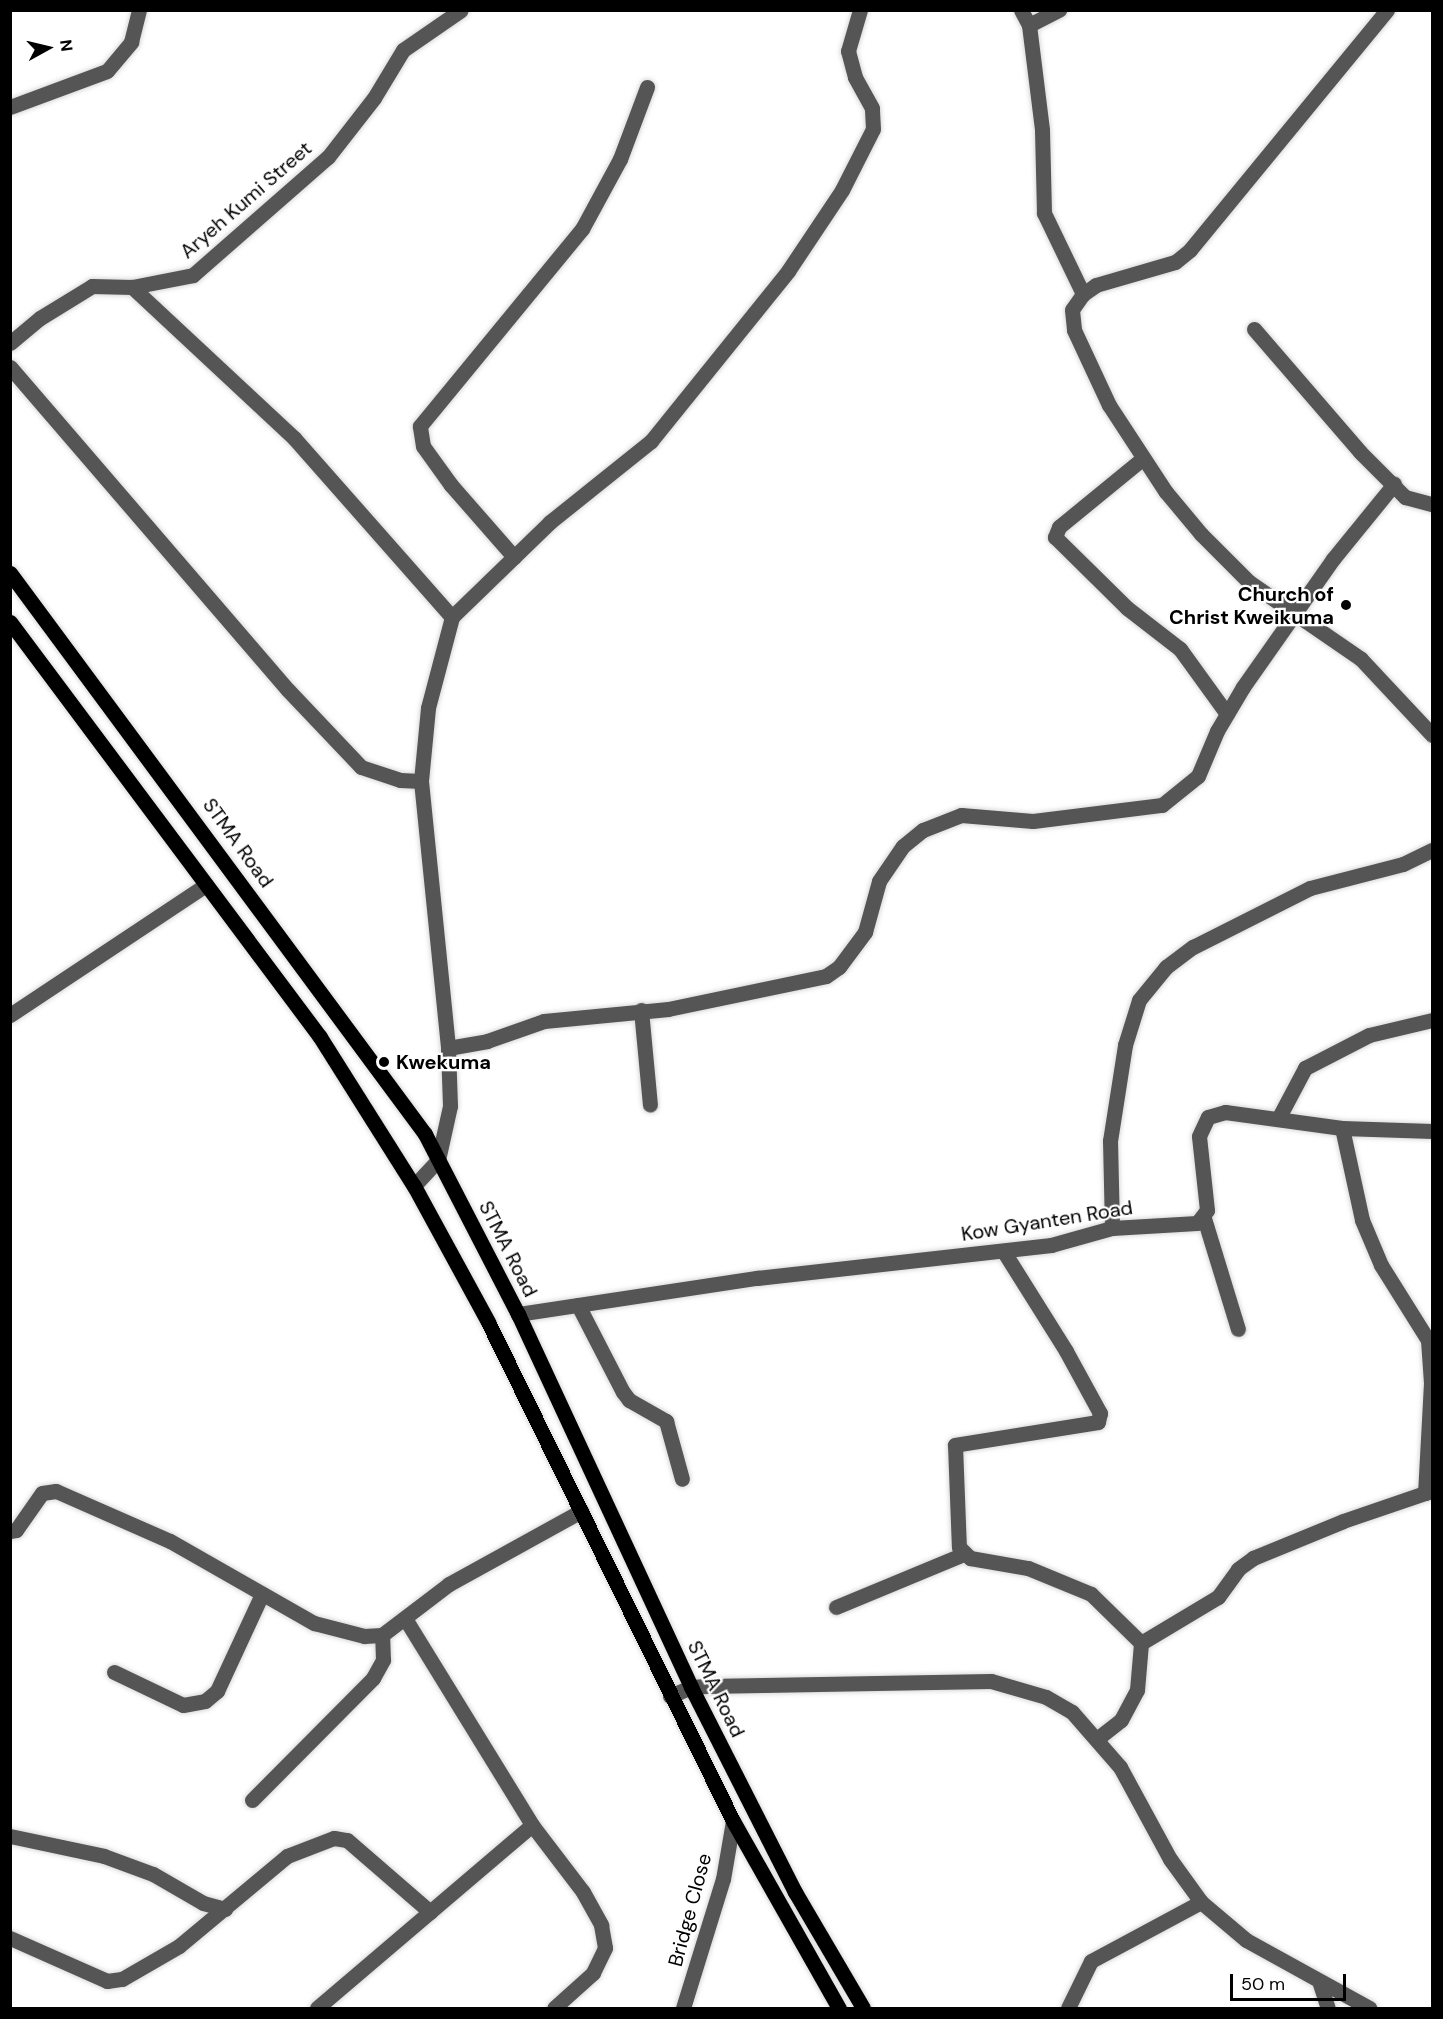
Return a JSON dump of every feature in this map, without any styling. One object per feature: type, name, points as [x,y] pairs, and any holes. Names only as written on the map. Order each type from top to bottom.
[{"type":"main road","name":"STMA Road","points":[[10,573],[425,1134],[518,1314],[691,1687],[795,1892],[863,2008]]},
{"type":"main road","points":[[10,622],[320,1037],[414,1186],[488,1322],[733,1821],[839,2008]]},
{"type":"street","points":[[10,107],[107,71],[131,42],[139,10]]},
{"type":"street","name":"Aryeh Kumi Street","points":[[10,343],[40,318],[92,286],[132,287],[184,279],[201,269],[328,157],[374,98],[403,50],[461,10]]},
{"type":"street","points":[[414,1186],[438,1160],[450,1106],[448,1048],[421,781],[428,708],[452,617],[550,522],[651,441],[788,272],[842,190],[873,129],[872,108],[855,77],[848,51],[860,10]]},
{"type":"street","points":[[1021,10],[1029,25],[1042,130],[1044,213],[1083,294]]},
{"type":"street","points":[[1029,25],[1059,10]]},
{"type":"street","points":[[1388,10],[1190,250],[1175,262],[1096,285],[1083,294],[1072,310],[1074,330],[1094,376],[1143,459],[1201,534],[1249,582],[1293,615],[1361,659],[1432,735]]},
{"type":"street","points":[[514,557],[446,477],[423,446],[420,426],[582,229],[620,159],[647,87]]},
{"type":"street","points":[[132,287],[294,438],[452,617]]},
{"type":"street","points":[[1254,329],[1359,452],[1405,497],[1432,504]]},
{"type":"street","points":[[10,367],[288,690],[361,767],[400,780],[421,781]]},
{"type":"street","points":[[1143,459],[1059,527],[1055,537],[1127,608],[1180,650],[1227,714]]},
{"type":"street","points":[[448,1048],[488,1041],[544,1021],[668,1009],[826,976],[839,967],[865,932],[879,881],[887,865],[923,830],[961,815],[1033,821],[1135,811],[1162,805],[1198,776],[1227,714],[1293,615],[1394,484]]},
{"type":"street","points":[[1112,1228],[1110,1141],[1125,1045],[1139,1000],[1166,968],[1193,947],[1310,888],[1403,864],[1432,850]]},
{"type":"street","points":[[10,1015],[206,885]]},
{"type":"street","points":[[641,1010],[650,1106]]},
{"type":"street","points":[[1278,1119],[1305,1068],[1370,1035],[1432,1020]]},
{"type":"street","points":[[1238,1329],[1204,1218],[1199,1136],[1208,1117],[1225,1112],[1342,1128],[1432,1131]]},
{"type":"street","points":[[1141,1643],[1218,1598],[1238,1569],[1253,1558],[1429,1492],[1431,1383],[1428,1340],[1382,1265],[1362,1220],[1342,1128]]},
{"type":"street","name":"Kow Gyanten Road","points":[[518,1314],[757,1278],[1004,1252],[1051,1245],[1112,1228],[1197,1223],[1204,1218]]},
{"type":"street","points":[[964,1554],[959,1547],[956,1446],[961,1442],[1090,1426],[1098,1422],[1100,1413],[1004,1252]]},
{"type":"street","points":[[578,1305],[629,1400],[666,1421],[682,1479]]},
{"type":"street","points":[[10,1532],[16,1530],[42,1493],[56,1491],[170,1541],[327,1628],[364,1636],[382,1635],[406,1620],[449,1584],[581,1511]]},
{"type":"street","points":[[836,1607],[964,1554],[1028,1568],[1091,1594],[1141,1643]]},
{"type":"street","points":[[114,1672],[183,1705],[205,1701],[217,1691],[262,1594]]},
{"type":"street","points":[[406,1620],[532,1825],[584,1892],[601,1924],[605,1948],[593,1973],[554,2008]]},
{"type":"street","points":[[252,1800],[373,1678],[383,1660],[382,1635]]},
{"type":"street","points":[[1098,1738],[1121,1720],[1137,1690],[1141,1643]]},
{"type":"street","points":[[670,1696],[691,1687],[991,1682],[1046,1697],[1072,1712],[1098,1738],[1120,1767],[1170,1859],[1201,1902],[1246,1940],[1320,1984],[1370,2008]]},
{"type":"street","name":"Bridge Close","points":[[683,2008],[723,1879],[733,1821]]},
{"type":"street","points":[[317,2008],[532,1825]]},
{"type":"street","points":[[10,1836],[104,1856],[153,1874],[203,1903],[225,1909]]},
{"type":"street","points":[[10,1938],[97,1977],[115,1980],[179,1947],[287,1856],[334,1838],[347,1840],[430,1912]]},
{"type":"street","points":[[1068,2008],[1091,1961],[1201,1902]]},
{"type":"street","points":[[1320,1984],[1328,2008]]},
{"type":"place","name":"Church of Christ Kweikuma","points":[[1346,605]]},
{"type":"place","name":"Kwekuma","points":[[384,1062]]}]
